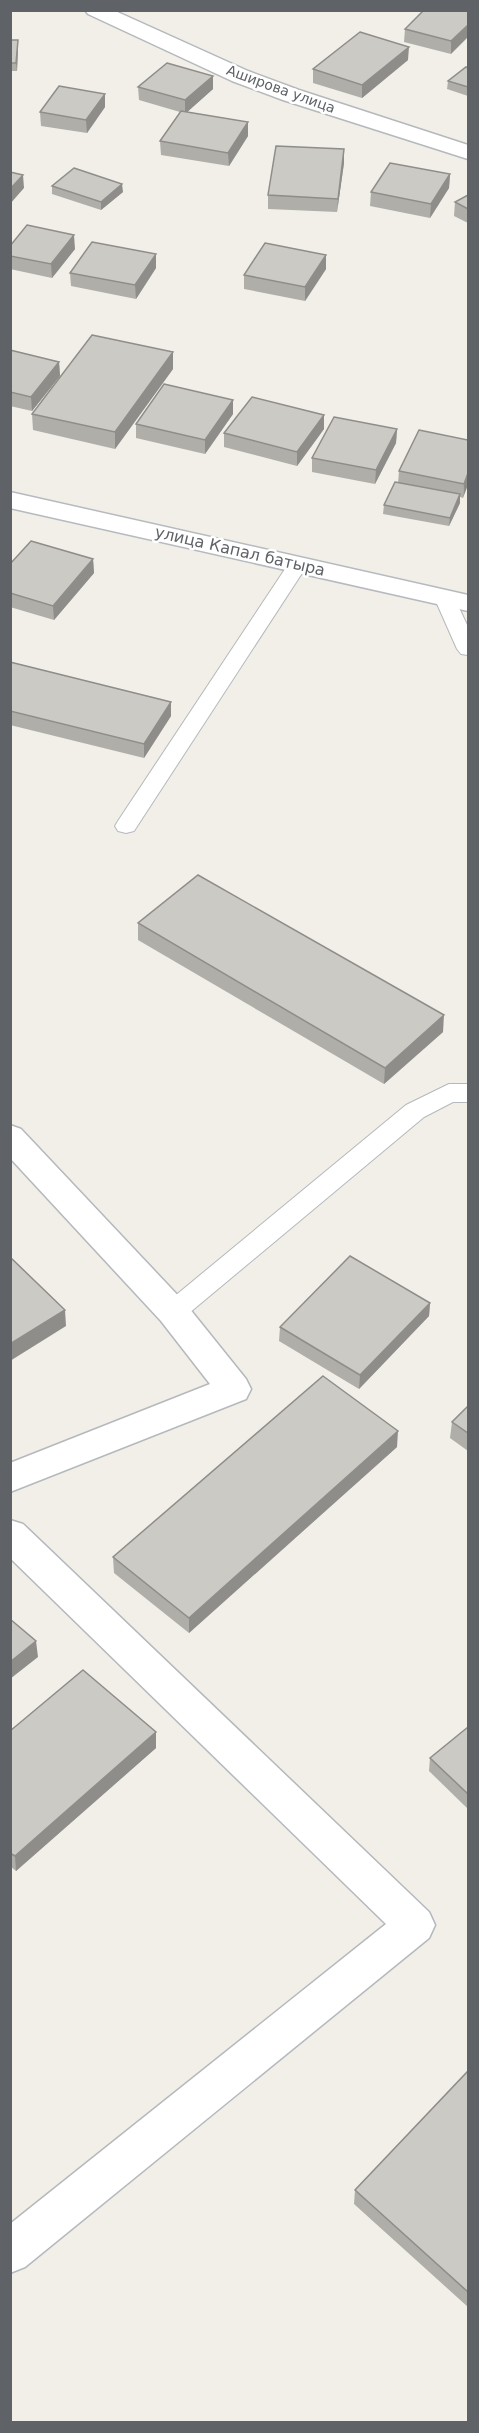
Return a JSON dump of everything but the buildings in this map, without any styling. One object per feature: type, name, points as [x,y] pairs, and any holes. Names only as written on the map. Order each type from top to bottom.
[{"type":"street","name":"Аширова улица","points":[[96,11],[250,80],[468,152]]},
{"type":"street","name":"улица Капал батыра","points":[[10,500],[456,600]]},
{"type":"street","points":[[10,1137],[173,1312],[234,1389],[10,1478]]},
{"type":"street","points":[[10,1535],[416,1925],[10,2252]]},
{"type":"lane","points":[[126,826],[297,564]]},
{"type":"lane","points":[[456,600],[468,649]]},
{"type":"lane","points":[[173,1312],[415,1111],[449,1093],[468,1093]]}]
